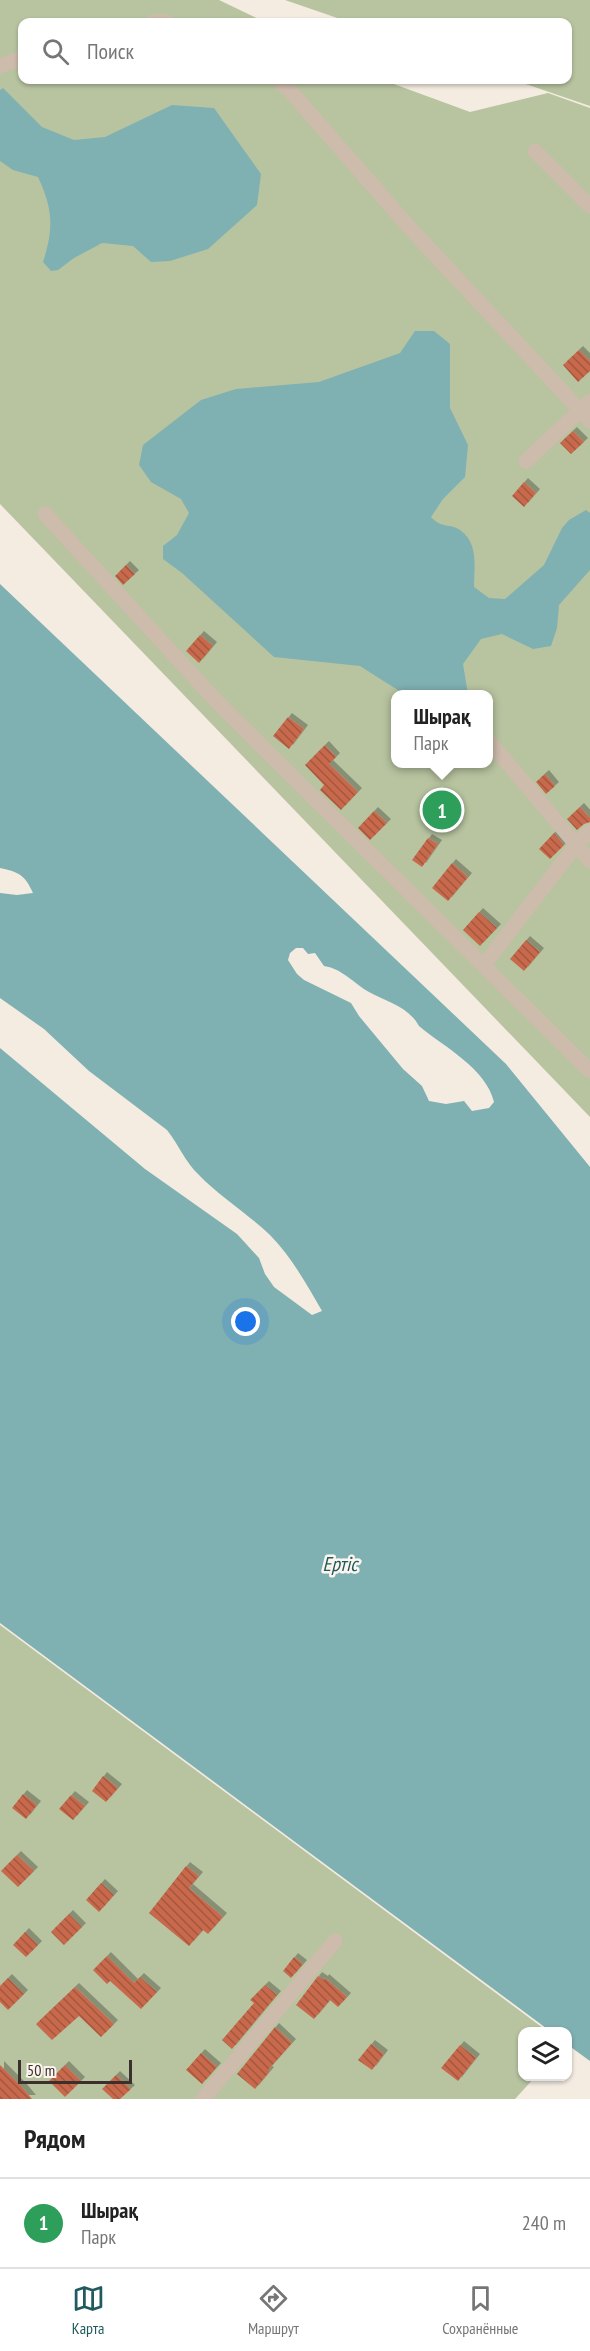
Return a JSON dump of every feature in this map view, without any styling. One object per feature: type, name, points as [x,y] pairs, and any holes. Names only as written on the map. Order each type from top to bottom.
[{"type":"street","points":[[0,66],[18,59]]},
{"type":"street","points":[[282,84],[409,227],[586,411],[526,461]]},
{"type":"street","points":[[535,151],[590,206]]},
{"type":"street","points":[[45,514],[219,704],[590,1071]]},
{"type":"street","points":[[493,745],[590,861]]},
{"type":"street","points":[[484,965],[576,845],[590,831]]},
{"type":"street","points":[[203,2099],[335,1941]]},
{"type":"green space","points":[[0,0],[219,0],[257,18],[18,18],[18,84],[394,84],[470,112],[548,93],[590,108],[590,1117],[0,504]]},
{"type":"green space","points":[[285,0],[590,0],[590,106],[526,84],[572,84],[572,18],[337,18]]},
{"type":"green space","points":[[0,1625],[542,2027],[518,2027],[518,2081],[531,2081],[515,2099],[0,2099]]},
{"type":"water","points":[[3,88],[42,127],[74,140],[105,137],[172,105],[214,108],[261,174],[257,205],[208,249],[170,261],[151,262],[133,246],[102,243],[74,258],[58,270],[51,271],[43,262],[49,239],[50,219],[47,199],[38,177],[13,170],[0,161],[0,90]]},
{"type":"water","points":[[415,331],[434,331],[450,344],[450,408],[468,445],[465,477],[443,499],[431,517],[442,525],[453,527],[466,535],[473,549],[474,587],[489,598],[505,599],[544,565],[562,528],[569,520],[586,510],[590,513],[590,570],[559,605],[557,628],[551,646],[533,649],[502,634],[481,639],[463,664],[467,690],[398,690],[360,666],[274,657],[182,573],[163,559],[163,546],[177,535],[189,513],[181,499],[151,482],[139,465],[143,445],[201,400],[236,389],[319,382],[400,353]]},
{"type":"water","name":"Ертіс","points":[[0,584],[506,1064],[590,1167],[590,2061],[572,2048],[572,2027],[545,2027],[0,1623],[0,1048],[145,1169],[237,1234],[259,1258],[265,1274],[274,1287],[312,1315],[322,1311],[278,1243],[199,1175],[167,1130],[89,1071],[44,1029],[0,998],[0,893],[17,895],[33,893],[21,875],[0,868]],"holes":[[[296,948],[303,948],[308,954],[315,953],[324,966],[342,973],[369,992],[397,1005],[409,1014],[419,1026],[473,1069],[490,1090],[494,1102],[489,1108],[472,1111],[464,1101],[446,1104],[429,1101],[422,1086],[403,1069],[351,1003],[304,980],[297,974],[288,960],[290,953]]]},
{"type":"building","points":[[579,350],[590,361],[590,371],[578,382],[563,365]]},
{"type":"building","points":[[573,431],[584,442],[571,454],[560,443]]},
{"type":"building","points":[[524,482],[536,493],[524,507],[512,496]]},
{"type":"building","points":[[126,565],[135,574],[123,585],[115,576]]},
{"type":"building","points":[[200,635],[213,646],[199,663],[186,651]]},
{"type":"building","points":[[288,717],[304,729],[289,749],[273,736]]},
{"type":"building","points":[[325,745],[336,757],[329,764],[358,792],[341,810],[320,790],[324,785],[305,765]]},
{"type":"building","points":[[545,774],[555,786],[546,794],[536,782]]},
{"type":"building","points":[[580,807],[590,818],[590,822],[577,830],[567,819]]},
{"type":"building","points":[[374,811],[387,823],[370,840],[358,828]]},
{"type":"building","points":[[554,833],[564,845],[550,859],[539,849]]},
{"type":"building","points":[[428,838],[438,844],[422,867],[412,860]]},
{"type":"building","points":[[452,863],[468,877],[448,901],[432,888]]},
{"type":"building","points":[[479,912],[497,928],[480,946],[463,930]]},
{"type":"building","points":[[526,940],[540,952],[524,971],[510,959]]},
{"type":"building","points":[[103,1776],[118,1788],[106,1802],[92,1791]]},
{"type":"building","points":[[23,1794],[37,1805],[26,1819],[12,1808]]},
{"type":"building","points":[[71,1795],[85,1806],[73,1820],[59,1809]]},
{"type":"building","points":[[17,1855],[34,1871],[18,1887],[1,1871]]},
{"type":"building","points":[[186,1866],[199,1876],[189,1888],[223,1917],[208,1934],[203,1930],[189,1946],[149,1913]]},
{"type":"building","points":[[101,1883],[114,1895],[99,1912],[86,1900]]},
{"type":"building","points":[[69,1914],[82,1927],[64,1945],[51,1932]]},
{"type":"building","points":[[25,1932],[38,1945],[26,1957],[13,1945]]},
{"type":"building","points":[[107,1956],[134,1983],[140,1977],[157,1992],[141,2009],[110,1981],[107,1984],[93,1970]]},
{"type":"building","points":[[294,1957],[303,1964],[291,1978],[283,1971]]},
{"type":"building","points":[[318,1976],[324,1980],[325,1978],[347,1997],[338,2007],[330,2000],[314,2019],[296,2005]]},
{"type":"building","points":[[8,1978],[24,1994],[8,2010],[0,2002],[0,1986]]},
{"type":"building","points":[[265,1985],[277,1995],[232,2049],[222,2040],[254,2003],[250,2000]]},
{"type":"building","points":[[75,1987],[114,2024],[101,2037],[79,2016],[52,2040],[36,2024]]},
{"type":"building","points":[[275,2027],[292,2043],[255,2089],[237,2074]]},
{"type":"building","points":[[371,2044],[384,2054],[372,2070],[358,2060]]},
{"type":"building","points":[[460,2045],[476,2058],[458,2081],[441,2068]]},
{"type":"building","points":[[201,2053],[217,2067],[202,2084],[186,2070]]},
{"type":"building","points":[[0,2065],[22,2087],[32,2099],[0,2099]]},
{"type":"building","points":[[65,2065],[81,2081],[65,2097],[49,2081]]},
{"type":"building","points":[[116,2075],[131,2089],[120,2099],[113,2099],[102,2089]]},
{"type":"place","name":"Шырақ","points":[[442,810]]}]
